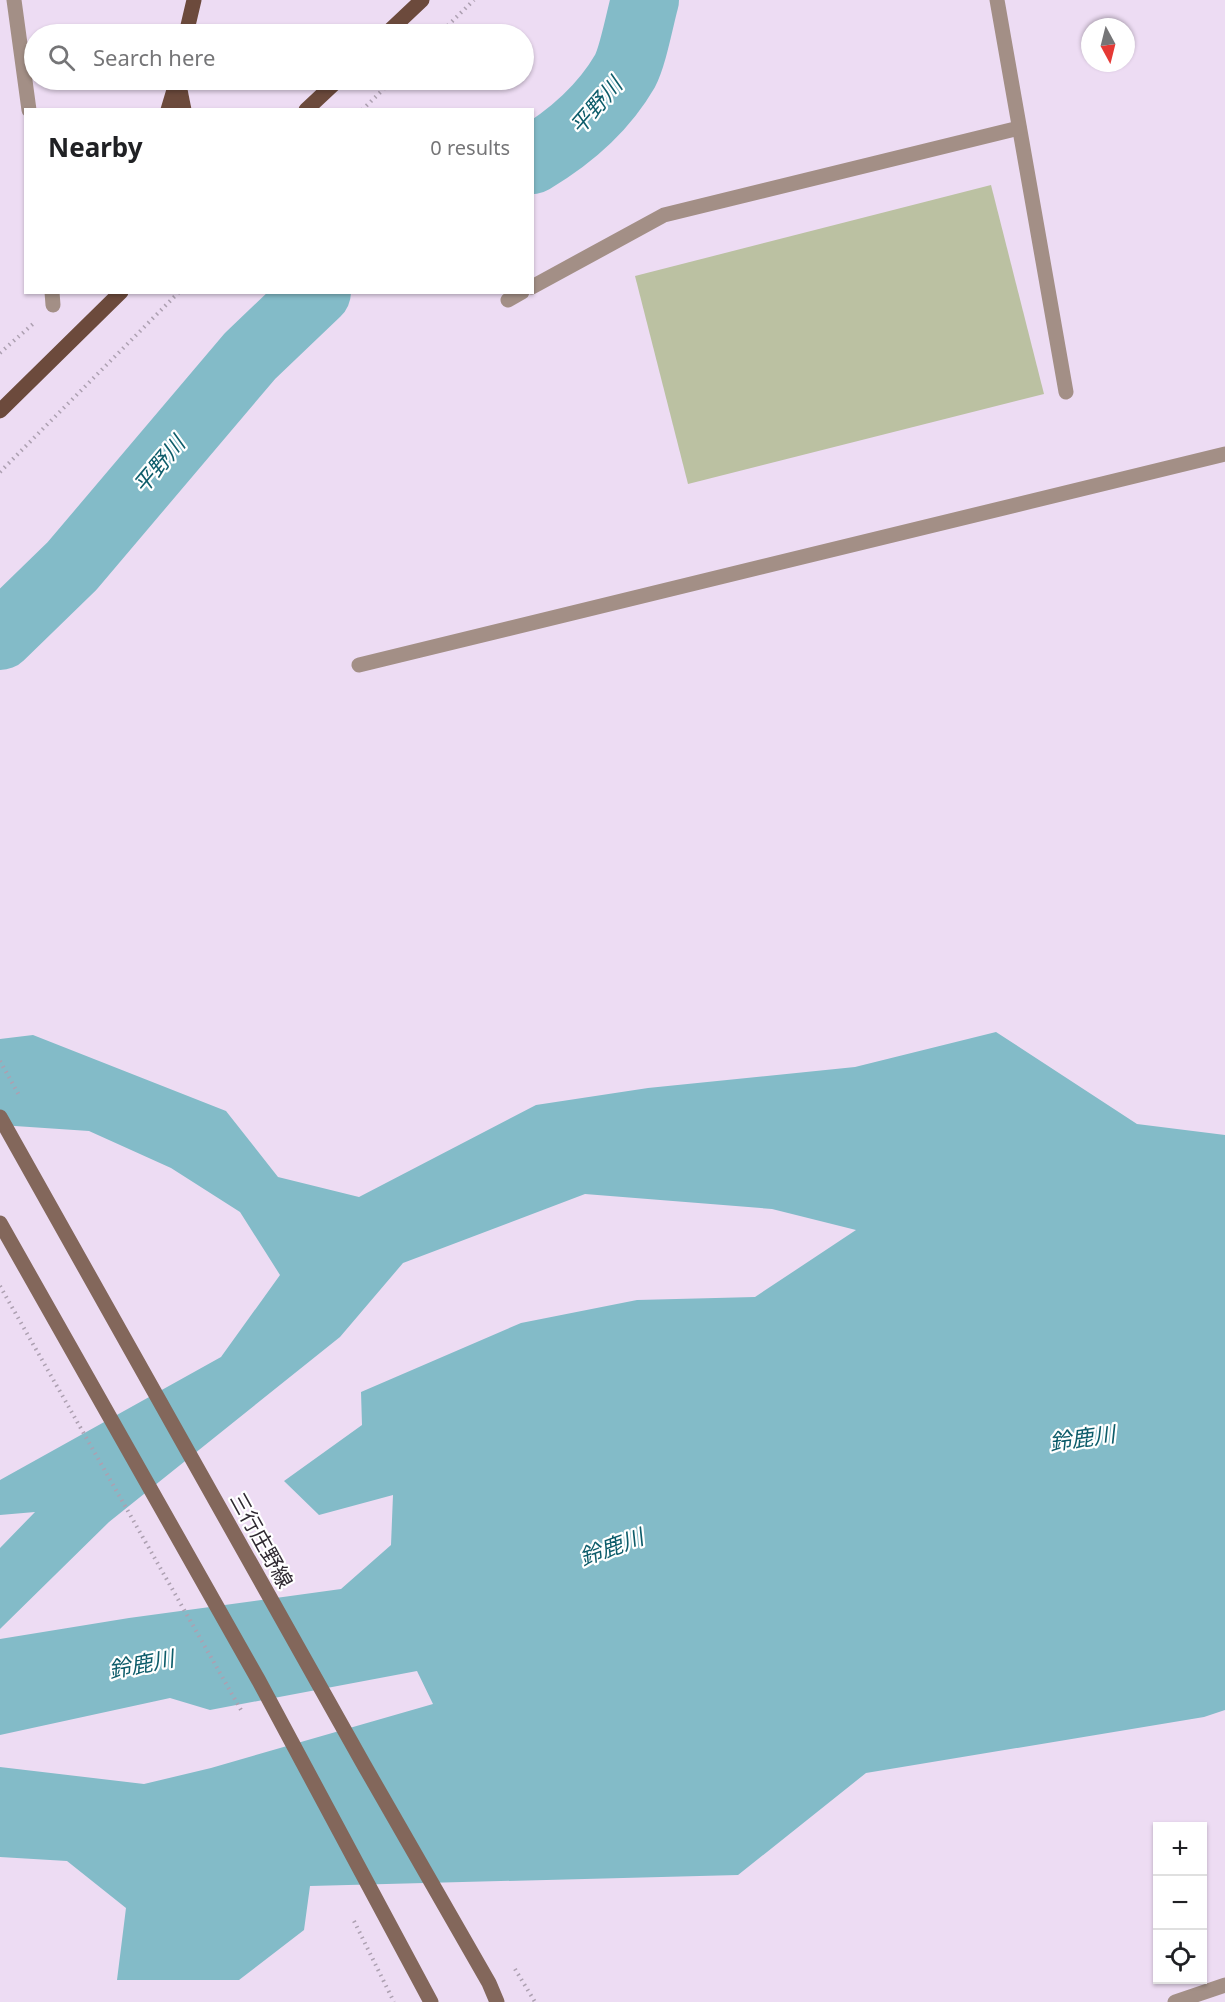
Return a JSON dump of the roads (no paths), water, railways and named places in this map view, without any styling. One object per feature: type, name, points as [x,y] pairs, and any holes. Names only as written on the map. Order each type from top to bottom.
[{"type":"main road","points":[[188,24],[194,0]]},
{"type":"main road","points":[[397,24],[422,0]]},
{"type":"main road","points":[[169,108],[174,90]]},
{"type":"main road","points":[[179,90],[184,108]]},
{"type":"main road","points":[[308,108],[327,90]]},
{"type":"main road","points":[[0,411],[119,294]]},
{"type":"main road","name":"三行庄野線","points":[[0,1117],[364,1765],[502,2002]]},
{"type":"main road","points":[[0,1223],[253,1671],[431,2002]]},
{"type":"main road","name":"三行庄野線","points":[[489,1983],[497,2002]]},
{"type":"street","points":[[14,0],[24,73]]},
{"type":"street","points":[[997,0],[1066,392]]},
{"type":"street","points":[[26,90],[29,108]]},
{"type":"street","points":[[534,286],[664,215],[1019,128]]},
{"type":"street","points":[[508,300],[518,294]]},
{"type":"street","points":[[359,665],[1225,454]]},
{"type":"street","points":[[1175,2002],[1225,1985]]},
{"type":"water","name":"鈴鹿川","points":[[996,1032],[1137,1124],[1225,1135],[1225,1710],[1204,1717],[866,1773],[738,1875],[310,1886],[304,1930],[239,1980],[117,1980],[126,1908],[67,1861],[0,1857],[0,1767],[144,1784],[211,1768],[433,1704],[417,1671],[210,1710],[170,1698],[0,1735],[0,1639],[129,1618],[341,1589],[391,1545],[393,1495],[319,1515],[284,1481],[362,1425],[361,1392],[521,1323],[637,1300],[755,1297],[856,1230],[772,1209],[585,1194],[403,1263],[340,1337],[109,1522],[0,1629],[0,1548],[35,1512],[0,1515],[0,1480],[221,1357],[280,1275],[240,1212],[171,1168],[89,1131],[0,1125],[0,1039],[33,1035],[226,1111],[278,1177],[359,1197],[536,1105],[648,1088],[855,1067]]},
{"type":"waterway","name":"平野川","points":[[534,159],[584,122],[616,85],[631,56],[645,0]]},
{"type":"waterway","name":"平野川","points":[[0,636],[72,566],[250,356],[315,294]]}]
